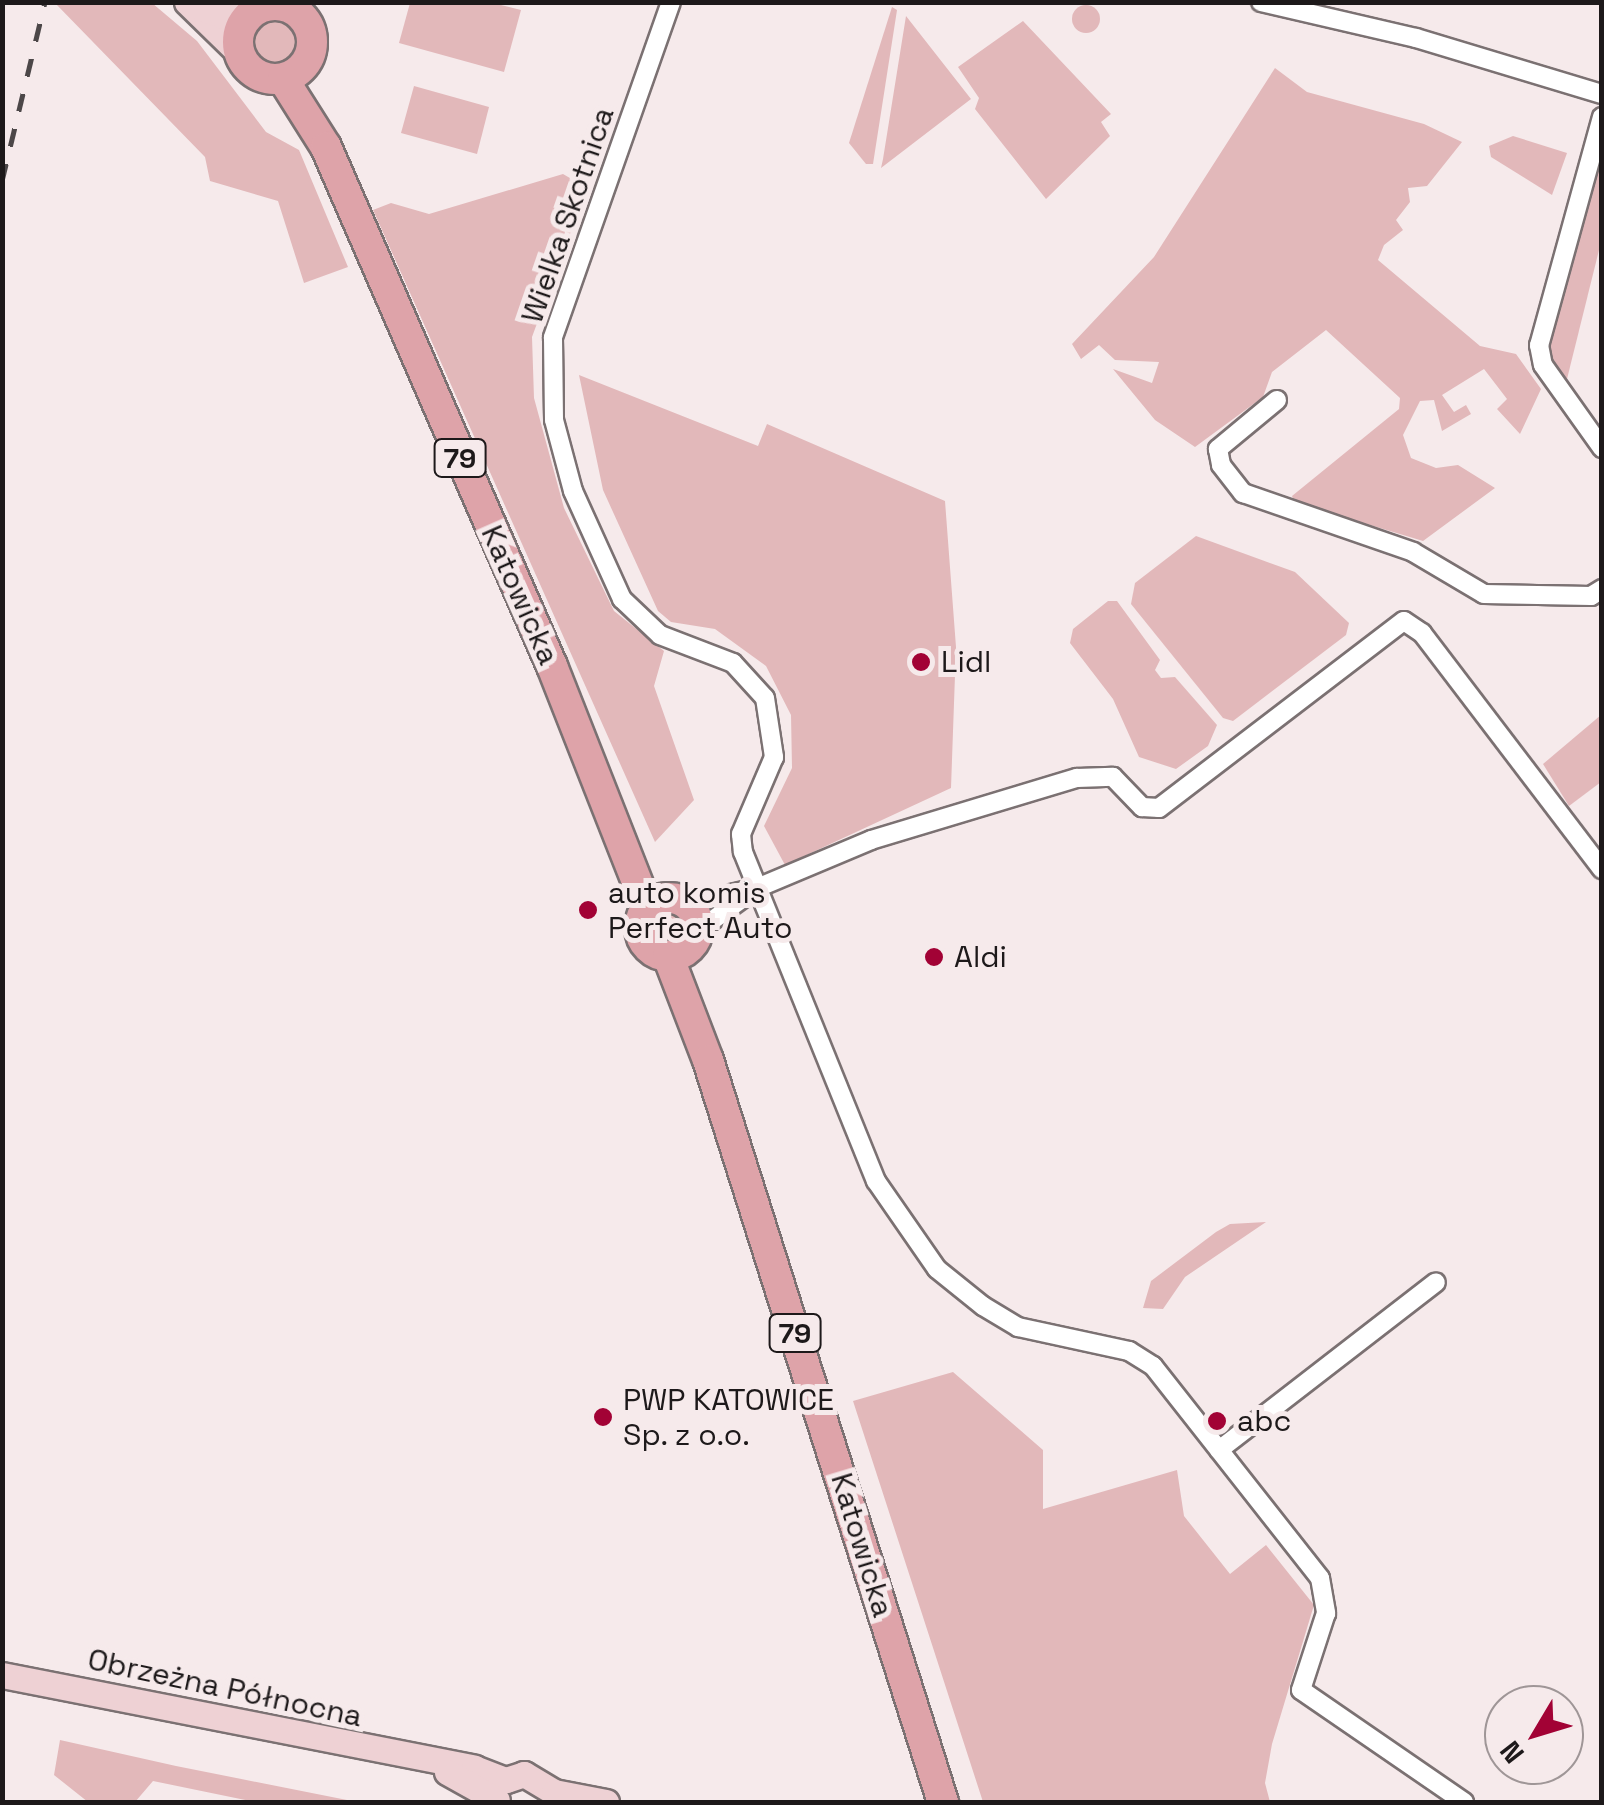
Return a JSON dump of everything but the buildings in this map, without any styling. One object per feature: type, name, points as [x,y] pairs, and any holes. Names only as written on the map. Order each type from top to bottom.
[{"type":"main road","name":"79","points":[[258,6],[291,6],[309,28],[294,71]]},
{"type":"main road","points":[[258,6],[240,28],[238,52],[251,72],[294,71]]},
{"type":"main road","name":"Katowicka","points":[[294,71],[595,768],[677,924],[708,1060],[944,1802]]},
{"type":"street","points":[[187,2],[222,16],[258,6]]},
{"type":"street","points":[[187,2],[238,52]]},
{"type":"street","name":"Wielka Skotnica","points":[[672,2],[562,304],[549,380],[573,492],[622,599],[660,635],[733,663],[765,698],[774,757],[742,834],[757,888],[876,1181],[904,1230],[937,1269],[1018,1327],[1140,1356],[1320,1578],[1327,1597],[1301,1690],[1464,1802]]},
{"type":"street","points":[[1261,2],[1312,8],[1602,94]]},
{"type":"street","points":[[1602,117],[1539,345],[1543,365],[1602,448]]},
{"type":"street","points":[[1276,400],[1218,449],[1220,465],[1243,493],[1413,552],[1484,594],[1591,596],[1602,589]]},
{"type":"street","points":[[677,924],[905,827],[1095,774],[1113,776],[1142,807],[1159,808],[1404,621],[1422,633],[1602,869]]},
{"type":"street","points":[[677,924],[757,888]]},
{"type":"street","points":[[1219,1450],[1436,1282]]},
{"type":"street","name":"Obrzeżna Północna","points":[[2,1675],[434,1765],[500,1794],[524,1774],[542,1794],[606,1802]]},
{"type":"street","points":[[930,1802],[932,1764]]},
{"type":"shaded area","points":[[55,3],[152,3],[197,41],[266,132],[299,150],[348,267],[304,283],[278,201],[210,181],[205,157]]},
{"type":"shaded area","points":[[410,3],[493,3],[521,10],[504,72],[399,43]]},
{"type":"shaded area","points":[[1086,5],[1096,9],[1100,19],[1096,29],[1086,33],[1076,29],[1072,19],[1076,9]]},
{"type":"shaded area","points":[[892,7],[897,10],[873,164],[866,164],[849,143]]},
{"type":"shaded area","points":[[906,16],[971,99],[881,168],[883,159]]},
{"type":"shaded area","points":[[276,21],[293,27],[299,44],[293,61],[276,67],[259,61],[253,44],[259,27]]},
{"type":"shaded area","points":[[1023,21],[1111,114],[1101,122],[1110,136],[1046,199],[975,109],[979,98],[958,67]]},
{"type":"shaded area","points":[[1275,68],[1307,92],[1424,124],[1462,142],[1427,186],[1408,188],[1410,202],[1396,220],[1403,230],[1384,245],[1378,260],[1480,346],[1516,354],[1541,389],[1520,434],[1497,409],[1507,399],[1484,369],[1442,395],[1454,412],[1466,405],[1471,414],[1442,431],[1434,400],[1420,401],[1403,435],[1411,458],[1436,468],[1458,465],[1495,488],[1423,541],[1294,502],[1292,496],[1399,409],[1400,398],[1326,330],[1272,372],[1263,397],[1195,447],[1155,420],[1113,369],[1152,383],[1159,362],[1115,360],[1099,345],[1081,359],[1072,344],[1154,257]]},
{"type":"shaded area","points":[[414,86],[489,107],[477,154],[401,133]]},
{"type":"shaded area","points":[[1513,136],[1567,153],[1552,195],[1491,157],[1489,146]]},
{"type":"shaded area","points":[[1601,149],[1601,242],[1567,379],[1559,376],[1548,346]]},
{"type":"shaded area","points":[[563,174],[587,188],[532,337],[534,398],[564,508],[614,611],[664,651],[654,686],[694,800],[655,842],[373,210],[391,203],[429,214]]},
{"type":"shaded area","points":[[579,375],[758,446],[767,424],[945,501],[956,647],[951,788],[785,865],[764,826],[792,768],[791,715],[766,666],[715,629],[671,622],[658,611],[603,490]]},
{"type":"shaded area","points":[[1196,536],[1295,572],[1349,623],[1346,635],[1233,721],[1223,718],[1131,604],[1135,583]]},
{"type":"shaded area","points":[[1108,601],[1117,601],[1160,660],[1155,670],[1161,678],[1175,677],[1217,725],[1208,746],[1176,769],[1139,757],[1113,699],[1070,643],[1073,629]]},
{"type":"shaded area","points":[[1601,715],[1601,782],[1569,806],[1543,764]]},
{"type":"shaded area","points":[[670,913],[680,917],[684,927],[680,937],[670,941],[660,937],[656,927],[660,917]]},
{"type":"shaded area","points":[[1266,1222],[1185,1277],[1163,1309],[1143,1308],[1151,1281],[1216,1232],[1230,1224]]},
{"type":"shaded area","points":[[953,1372],[1043,1450],[1043,1509],[1177,1470],[1184,1516],[1230,1574],[1266,1545],[1314,1605],[1272,1744],[1265,1783],[1270,1802],[983,1802],[853,1401]]},
{"type":"shaded area","points":[[60,1740],[357,1802],[255,1802],[153,1781],[135,1802],[88,1802],[54,1775]]},
{"type":"railway","points":[[2,181],[45,2]]},
{"type":"place","name":"Lidl","points":[[921,662]]},
{"type":"place","name":"auto komis Perfect Auto","points":[[588,910]]},
{"type":"place","name":"Aldi","points":[[934,957]]},
{"type":"place","name":"PWP KATOWICE Sp. z o.o.","points":[[603,1417]]},
{"type":"place","name":"abc","points":[[1217,1421]]}]
